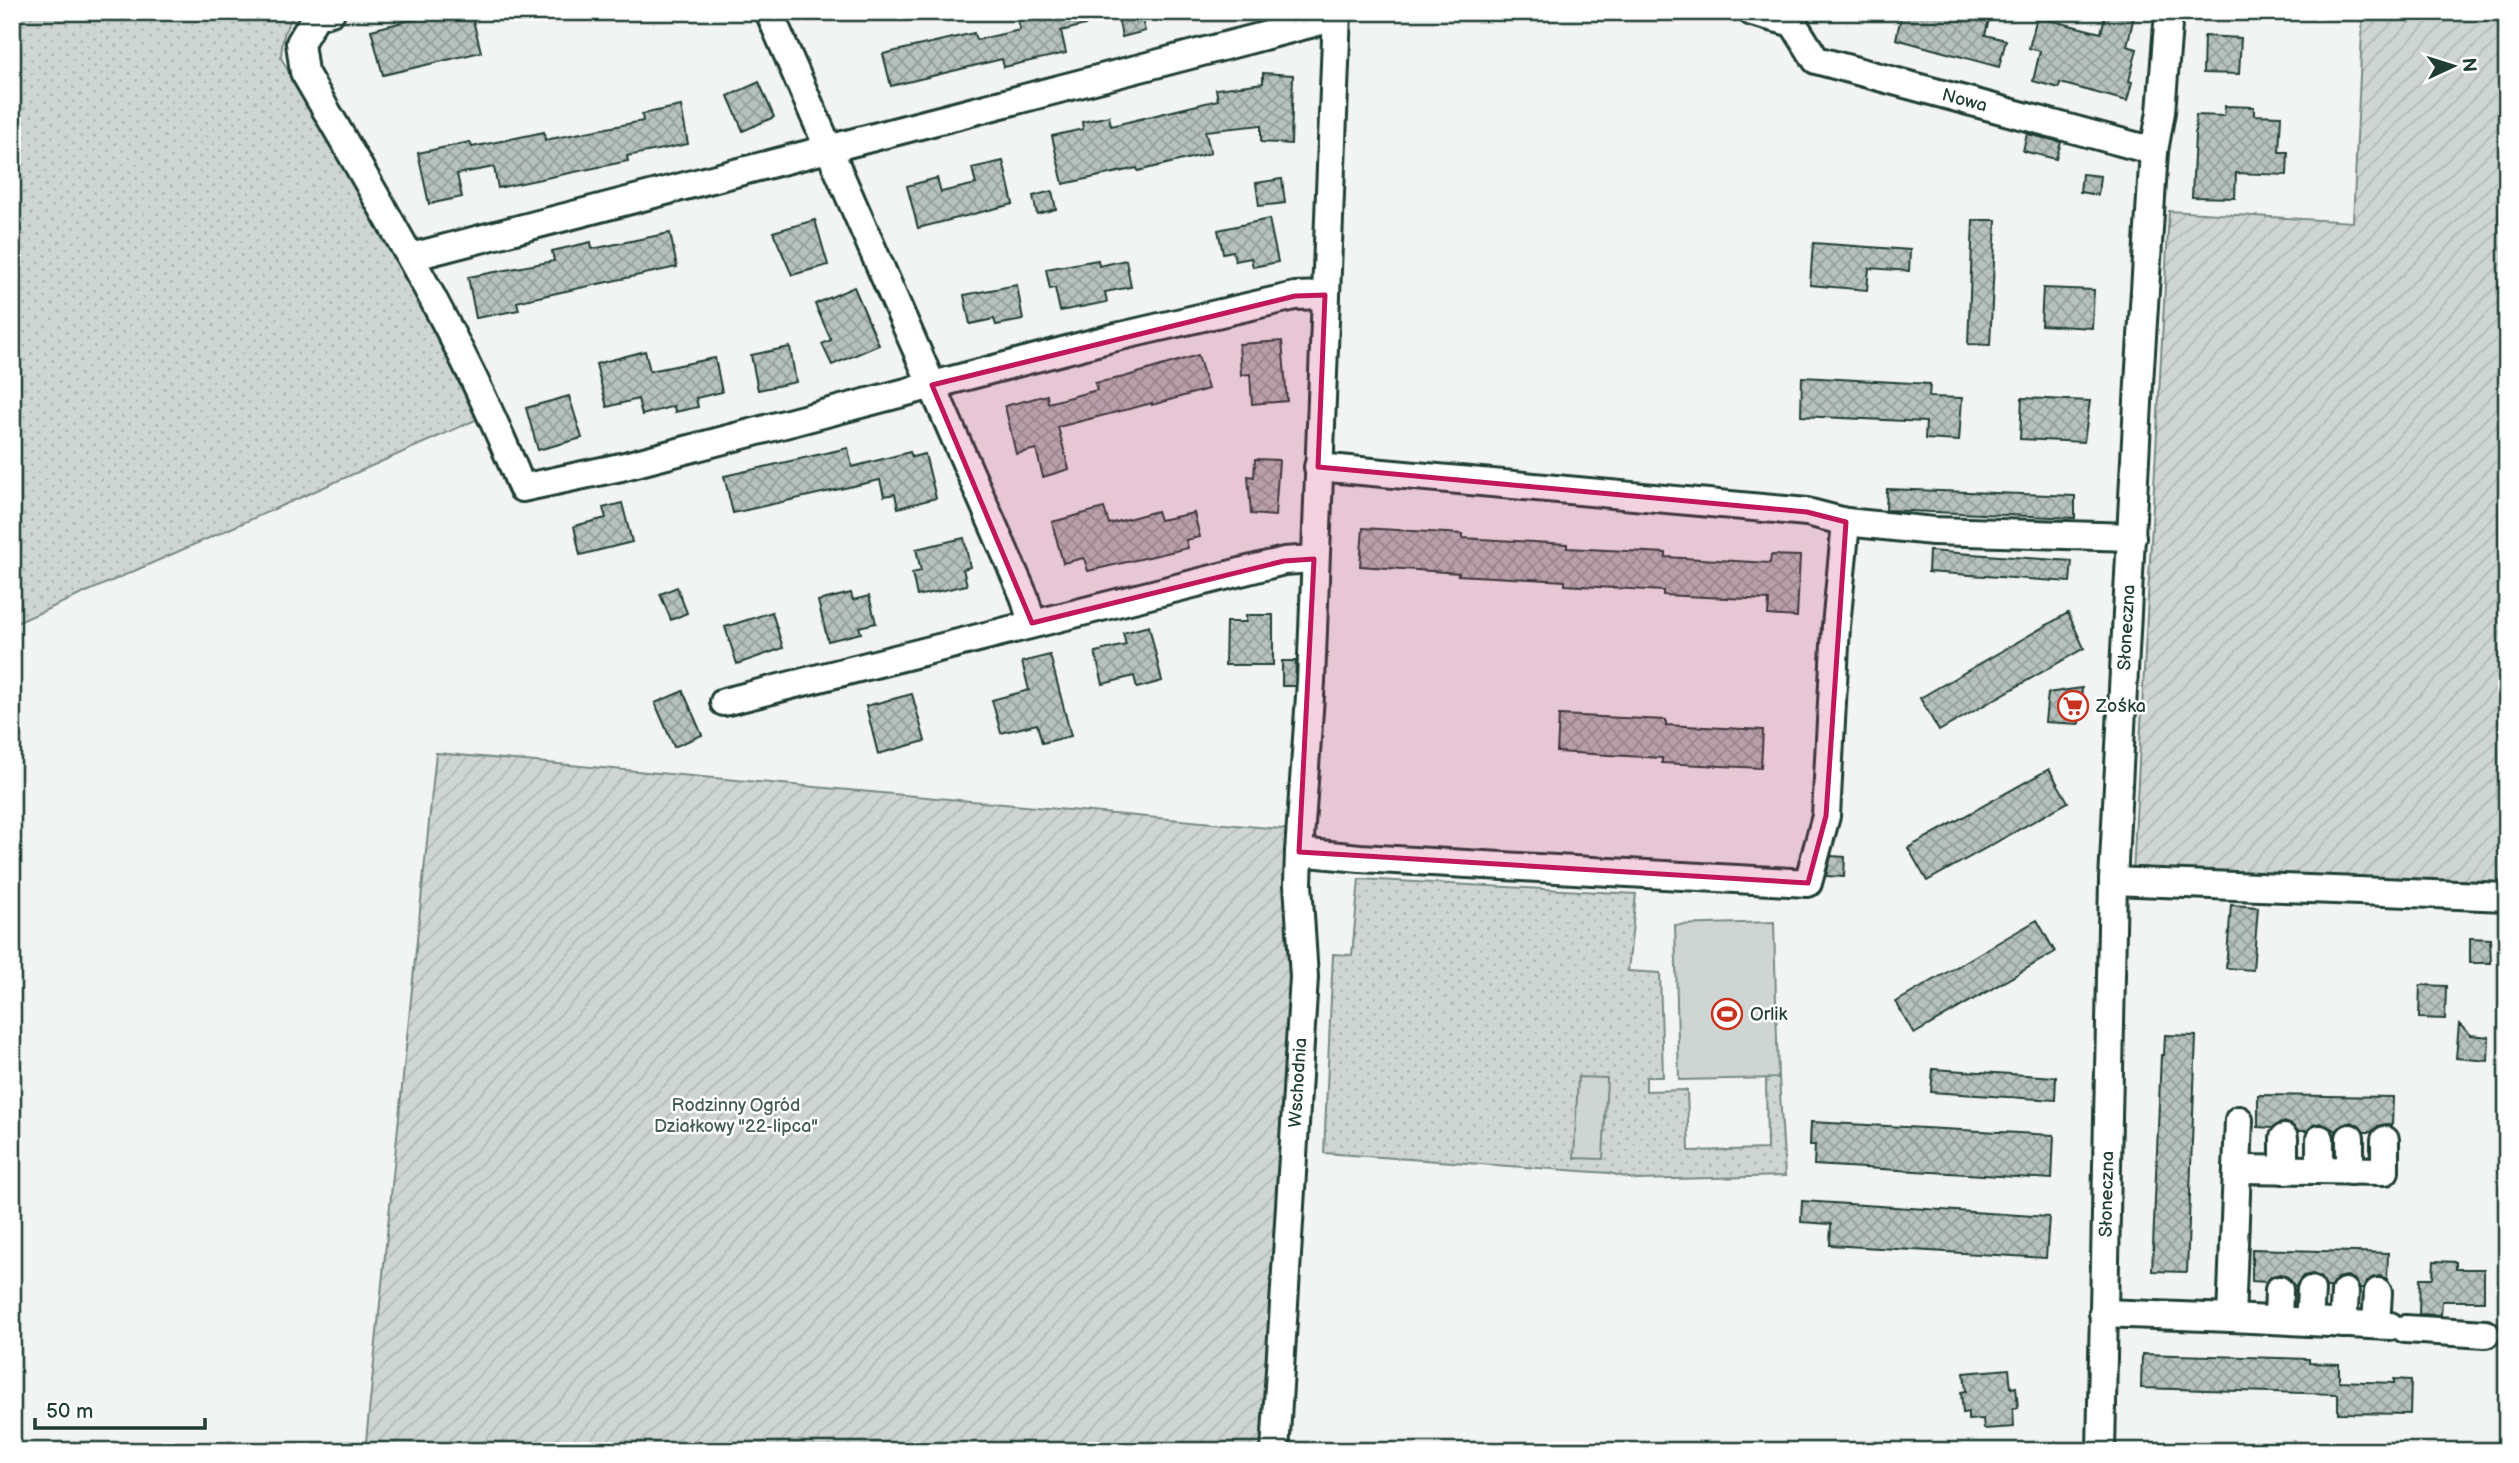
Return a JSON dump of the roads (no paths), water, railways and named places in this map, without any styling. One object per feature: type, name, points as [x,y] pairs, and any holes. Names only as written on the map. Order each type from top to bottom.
[{"type":"street","points":[[331,12],[316,16],[300,43],[304,72],[411,257],[495,421],[522,488],[621,467],[1112,338],[1295,296],[1325,295]]},
{"type":"street","points":[[769,12],[1024,596],[1032,623]]},
{"type":"street","name":"Nowa","points":[[1752,12],[1794,18],[1816,60],[2154,151]]},
{"type":"street","name":"Słoneczna","points":[[2101,1451],[2113,881],[2139,383],[2154,151],[2161,112],[2169,12]]},
{"type":"street","points":[[411,257],[1337,14]]},
{"type":"street","name":"Wschodnia","points":[[1275,1451],[1304,977],[1298,884],[1299,852],[1312,660],[1337,14]]},
{"type":"street","points":[[1318,467],[1807,512],[1846,522],[1933,531],[2132,537]]},
{"type":"street","points":[[1299,852],[1360,858],[1808,883],[1826,816],[1836,626],[1846,522]]},
{"type":"street","points":[[724,702],[1284,561],[1314,559]]},
{"type":"street","points":[[2113,881],[2507,897]]},
{"type":"street","points":[[2231,1318],[2239,1120]]},
{"type":"street","points":[[2284,1138],[2284,1170]]},
{"type":"street","points":[[2350,1138],[2350,1171]]},
{"type":"street","points":[[2320,1139],[2320,1170]]},
{"type":"street","points":[[2237,1169],[2385,1171],[2385,1140]]},
{"type":"street","points":[[2278,1320],[2280,1290]]},
{"type":"street","points":[[2309,1322],[2311,1290]]},
{"type":"street","points":[[2343,1324],[2345,1292]]},
{"type":"street","points":[[2378,1292],[2390,1327]]},
{"type":"street","points":[[2103,1313],[2278,1320],[2486,1334]]},
{"type":"place","name":"Zośka","points":[[2073,706]]},
{"type":"place","name":"Orlik","points":[[1727,1014]]},
{"type":"park label","name":"Rodzinny Ogród Działkowy \"22-lipca\"","points":[[736,1115]]}]
